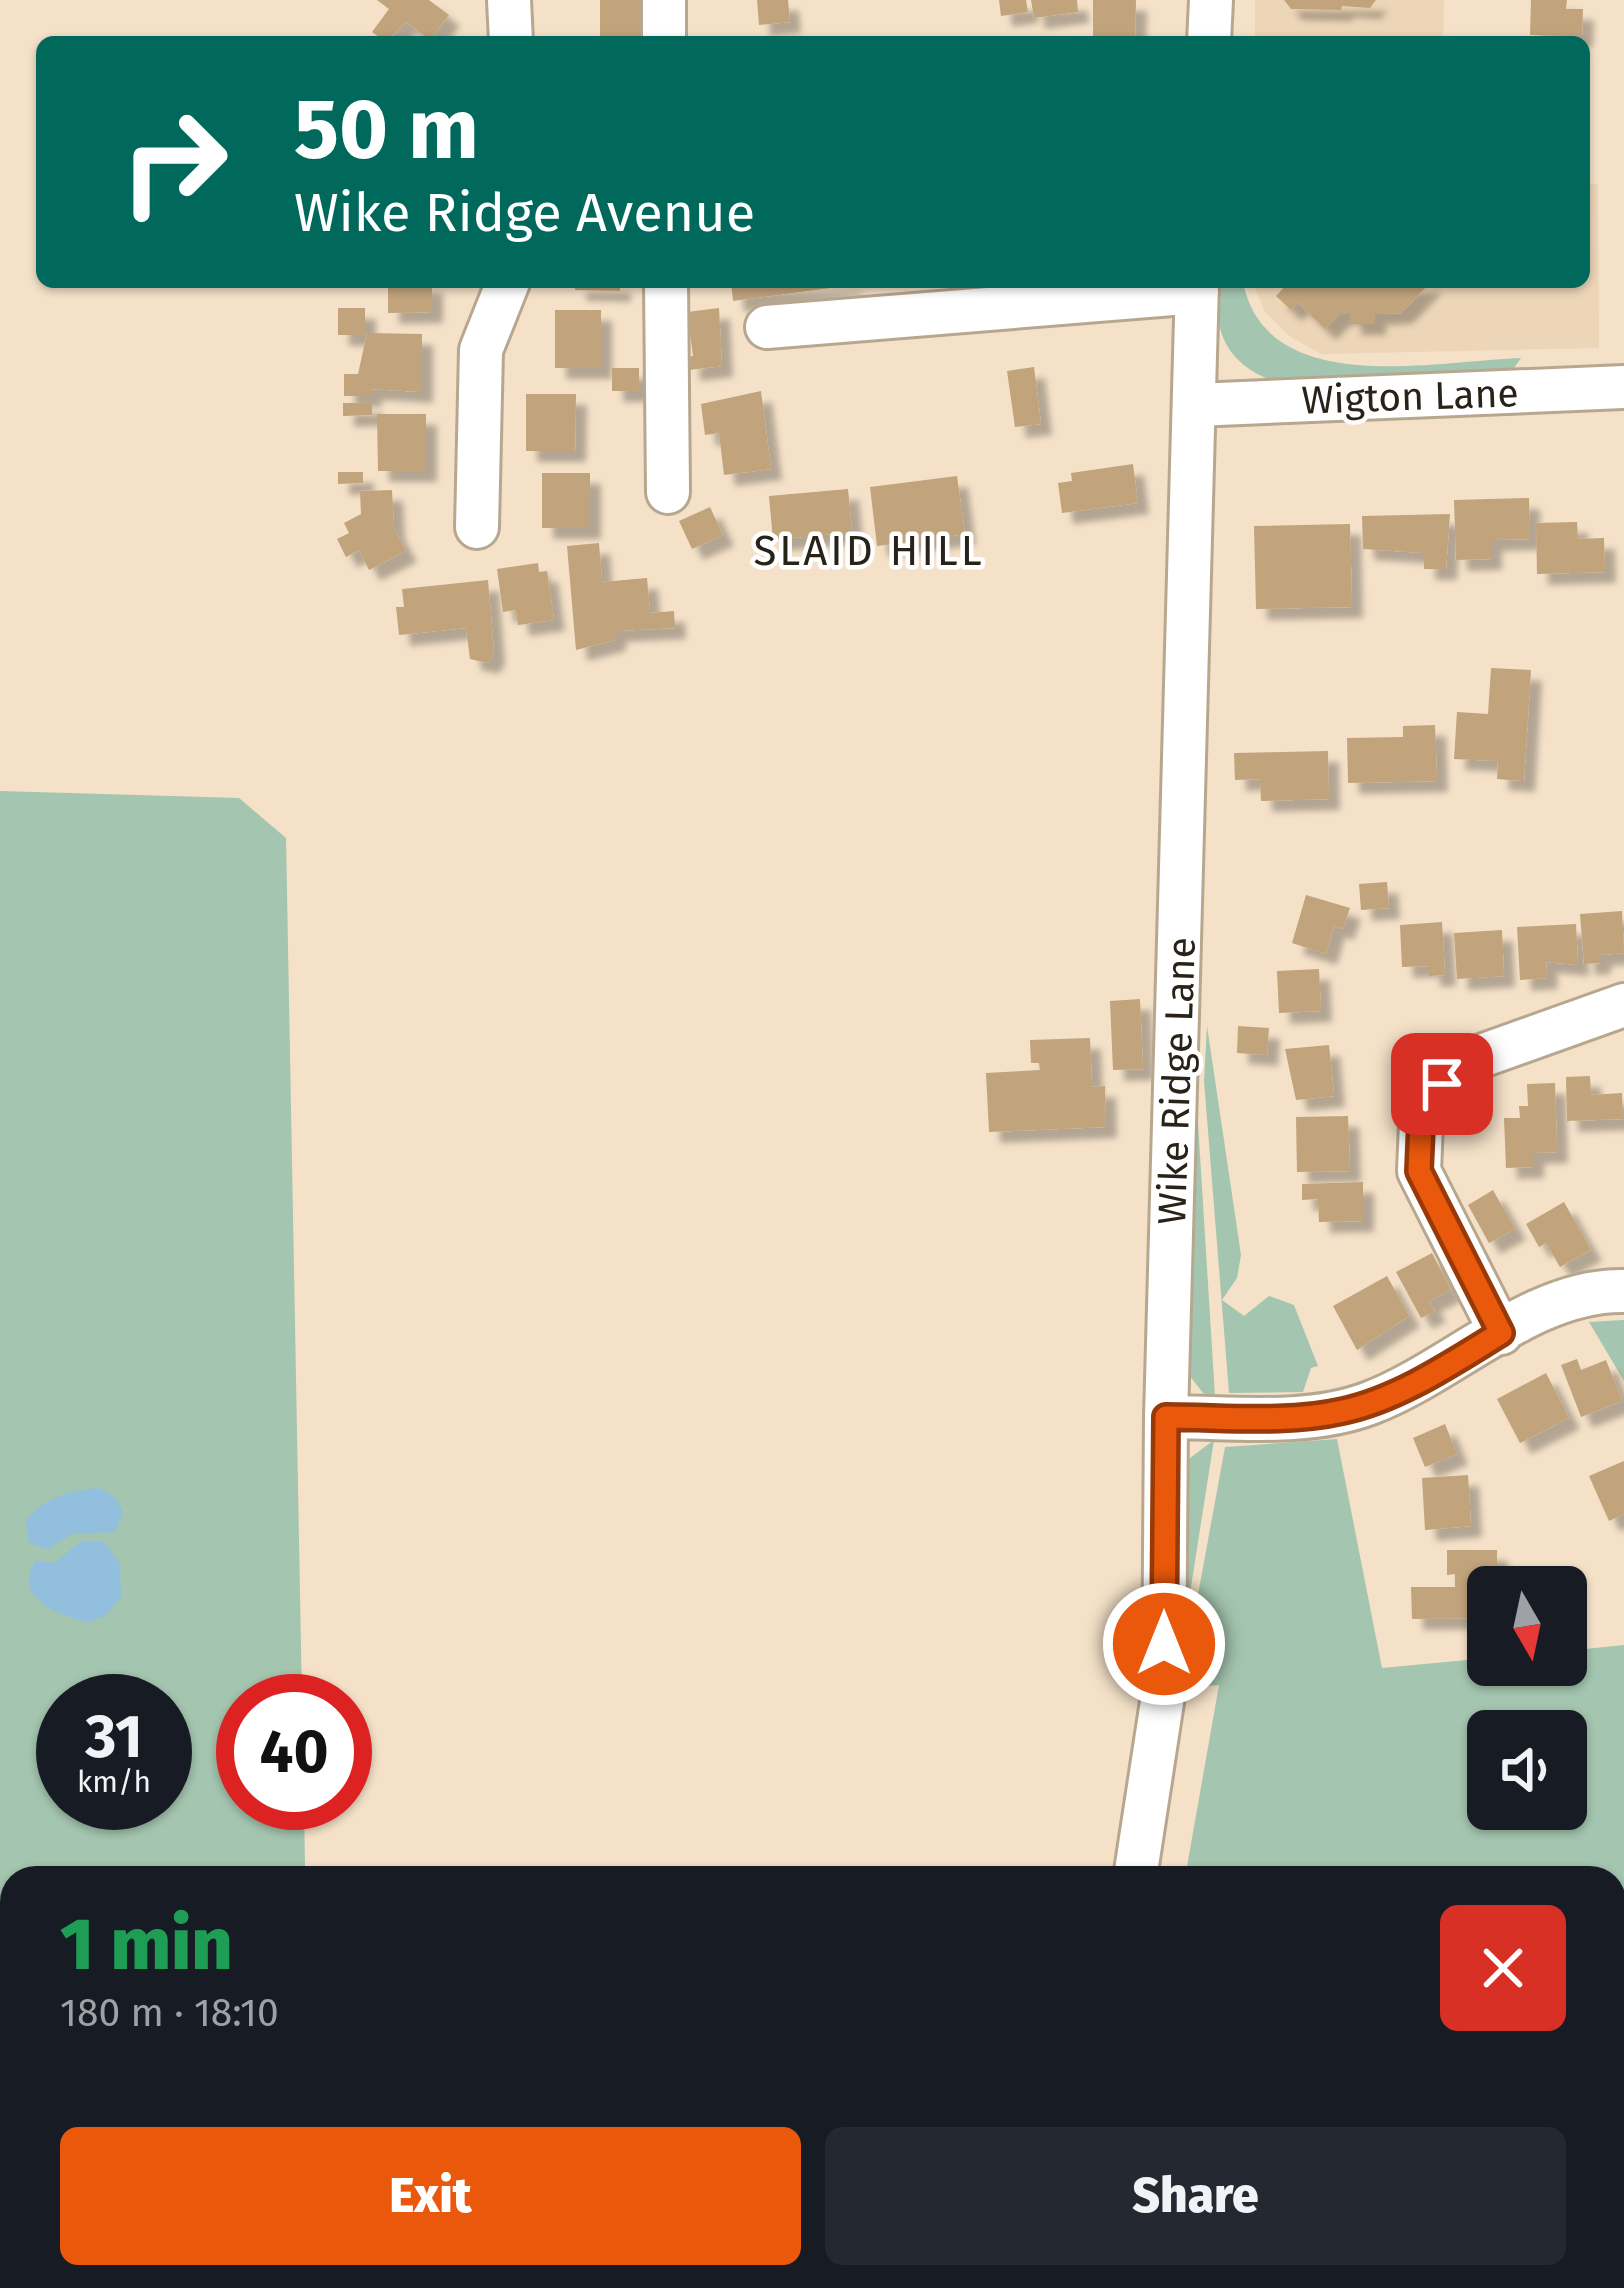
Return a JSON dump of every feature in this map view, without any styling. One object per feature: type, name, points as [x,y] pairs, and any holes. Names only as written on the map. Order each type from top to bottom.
[{"type":"street","points":[[509,0],[511,36]]},
{"type":"street","points":[[664,0],[664,36]]},
{"type":"street","points":[[1209,36],[1211,0]]},
{"type":"street","points":[[477,527],[481,350],[506,288]]},
{"type":"street","points":[[666,288],[668,492]]},
{"type":"street","points":[[767,327],[1186,288]]},
{"type":"street","name":"Wike Ridge Lane","points":[[1137,1866],[1164,1689],[1166,1417],[1197,288]]},
{"type":"street","name":"Wigton Lane","points":[[1196,405],[1624,387]]},
{"type":"street","points":[[1501,1333],[1419,1171],[1422,1100],[1471,1060],[1624,1009]]},
{"type":"street","points":[[1166,1417],[1305,1417],[1342,1411],[1437,1372],[1549,1309],[1624,1292]]},
{"type":"shaded area","points":[[1255,0],[1444,0],[1443,36],[1255,36]]},
{"type":"shaded area","points":[[1590,184],[1598,184],[1599,348],[1321,354],[1289,336],[1265,312],[1255,288],[1590,288]]},
{"type":"green space","points":[[1216,288],[1245,288],[1258,319],[1284,344],[1318,358],[1401,366],[1521,358],[1511,372],[1273,381],[1233,355],[1217,316]]},
{"type":"green space","points":[[0,791],[239,798],[286,838],[301,1674],[216,1674],[216,1830],[304,1830],[305,1866],[0,1866]]},
{"type":"green space","points":[[1207,1026],[1241,1255],[1237,1278],[1222,1300],[1244,1316],[1269,1296],[1294,1305],[1318,1366],[1311,1368],[1303,1392],[1229,1393],[1204,1081]]},
{"type":"green space","points":[[1196,1090],[1215,1397],[1203,1393],[1186,1371]]},
{"type":"green space","points":[[1624,1320],[1624,1381],[1589,1322]]},
{"type":"green space","points":[[1337,1439],[1382,1668],[1467,1660],[1467,1686],[1587,1686],[1587,1649],[1624,1645],[1624,1866],[1187,1866],[1219,1685],[1181,1688],[1225,1447]]},
{"type":"green space","points":[[1214,1440],[1190,1593],[1180,1590],[1186,1461]]},
{"type":"water","points":[[99,1488],[115,1497],[123,1512],[115,1532],[72,1534],[48,1549],[29,1543],[26,1520],[42,1505],[68,1493]]},
{"type":"water","points":[[80,1542],[105,1542],[120,1564],[121,1597],[106,1615],[89,1622],[42,1604],[30,1586],[35,1561],[55,1563]]},
{"type":"building","points":[[377,0],[429,0],[449,15],[433,36],[425,36],[406,22],[392,36],[378,36],[372,32],[389,9]]},
{"type":"building","points":[[600,0],[643,0],[643,36],[600,36]]},
{"type":"building","points":[[757,0],[788,0],[790,22],[759,25]]},
{"type":"building","points":[[999,0],[1026,0],[1028,12],[1001,16]]},
{"type":"building","points":[[1031,0],[1077,0],[1078,12],[1034,18]]},
{"type":"building","points":[[1093,0],[1136,0],[1135,36],[1093,36]]},
{"type":"building","points":[[1284,0],[1376,0],[1370,8],[1342,6],[1341,10],[1291,9]]},
{"type":"building","points":[[1531,0],[1567,0],[1566,9],[1583,9],[1582,36],[1530,35]]},
{"type":"building","points":[[388,288],[432,288],[432,312],[388,313]]},
{"type":"building","points":[[575,288],[620,288],[620,291]]},
{"type":"building","points":[[732,288],[830,288],[733,301]]},
{"type":"building","points":[[1283,288],[1425,288],[1401,313],[1375,314],[1375,324],[1350,324],[1350,314],[1340,314],[1325,329],[1298,303],[1291,310],[1276,296]]},
{"type":"building","points":[[338,308],[365,308],[365,335],[338,335]]},
{"type":"building","points":[[719,308],[722,366],[689,370],[688,357],[693,356],[687,312]]},
{"type":"building","points":[[555,310],[601,310],[601,368],[555,368]]},
{"type":"building","points":[[367,333],[422,334],[422,392],[371,389],[371,396],[344,396],[344,374],[358,374]]},
{"type":"building","points":[[1034,367],[1041,424],[1015,427],[1007,371]]},
{"type":"building","points":[[612,368],[639,368],[639,391],[612,391]]},
{"type":"building","points":[[761,391],[771,469],[724,475],[719,433],[705,435],[701,404]]},
{"type":"building","points":[[526,394],[576,394],[575,451],[526,451]]},
{"type":"building","points":[[343,403],[372,403],[372,415],[343,416]]},
{"type":"building","points":[[377,414],[426,414],[426,471],[378,471]]},
{"type":"building","points":[[1133,464],[1138,503],[1062,513],[1058,483],[1072,481],[1071,473]]},
{"type":"building","points":[[338,472],[363,472],[363,483],[338,484]]},
{"type":"building","points":[[542,473],[590,473],[590,528],[542,528]]},
{"type":"building","points":[[957,476],[965,534],[877,546],[870,487]]},
{"type":"building","points":[[848,489],[852,532],[773,540],[769,496]]},
{"type":"building","points":[[392,490],[394,529],[406,551],[369,570],[359,550],[346,557],[337,539],[349,533],[344,523],[361,514],[360,491]]},
{"type":"building","points":[[1529,498],[1530,539],[1491,540],[1491,559],[1456,560],[1454,500]]},
{"type":"building","points":[[710,507],[723,535],[692,549],[679,521]]},
{"type":"building","points":[[1450,514],[1446,569],[1424,569],[1424,553],[1363,549],[1362,516]]},
{"type":"building","points":[[1577,522],[1578,539],[1604,538],[1605,572],[1537,574],[1536,523]]},
{"type":"building","points":[[1350,524],[1352,607],[1256,609],[1254,526]]},
{"type":"building","points":[[599,543],[602,582],[647,578],[650,613],[674,611],[675,628],[615,631],[615,640],[576,650],[567,546]]},
{"type":"building","points":[[538,563],[539,572],[547,571],[554,620],[518,625],[516,610],[503,612],[497,569]]},
{"type":"building","points":[[488,580],[494,653],[488,663],[470,659],[466,628],[399,635],[396,607],[404,607],[402,589]]},
{"type":"building","points":[[1491,668],[1531,670],[1524,781],[1497,779],[1498,761],[1454,759],[1457,712],[1488,714]]},
{"type":"building","points":[[1435,725],[1437,781],[1348,783],[1347,738],[1403,737],[1403,726]]},
{"type":"building","points":[[1328,751],[1329,799],[1261,801],[1260,779],[1235,780],[1234,753]]},
{"type":"building","points":[[1387,882],[1389,908],[1361,910],[1359,884]]},
{"type":"building","points":[[1306,895],[1350,908],[1343,929],[1334,926],[1326,954],[1292,943]]},
{"type":"building","points":[[1622,911],[1624,953],[1600,955],[1600,963],[1584,964],[1580,914]]},
{"type":"building","points":[[1442,922],[1445,975],[1429,976],[1429,966],[1402,967],[1400,925]]},
{"type":"building","points":[[1576,924],[1578,965],[1546,962],[1547,978],[1520,980],[1517,927]]},
{"type":"building","points":[[1502,930],[1504,976],[1457,979],[1454,933]]},
{"type":"building","points":[[1319,969],[1321,1011],[1279,1013],[1277,971]]},
{"type":"building","points":[[1140,999],[1143,1069],[1113,1070],[1110,1001]]},
{"type":"building","points":[[1238,1026],[1269,1028],[1267,1055],[1237,1053]]},
{"type":"building","points":[[1090,1038],[1092,1087],[1105,1086],[1106,1127],[989,1132],[986,1073],[1040,1070],[1039,1063],[1031,1063],[1030,1040]]},
{"type":"building","points":[[1329,1045],[1334,1096],[1296,1100],[1285,1049]]},
{"type":"building","points":[[1590,1076],[1591,1095],[1622,1093],[1623,1119],[1567,1121],[1566,1077]]},
{"type":"building","points":[[1555,1083],[1557,1152],[1533,1153],[1533,1167],[1506,1168],[1504,1118],[1520,1118],[1519,1106],[1528,1106],[1527,1084]]},
{"type":"building","points":[[1348,1116],[1350,1171],[1297,1172],[1296,1117]]},
{"type":"building","points":[[1363,1182],[1363,1221],[1319,1222],[1318,1199],[1302,1200],[1302,1184]]},
{"type":"building","points":[[1493,1190],[1515,1229],[1489,1243],[1468,1205]]},
{"type":"building","points":[[1564,1202],[1591,1250],[1560,1267],[1546,1243],[1539,1247],[1526,1224]]},
{"type":"building","points":[[1432,1253],[1451,1290],[1429,1301],[1435,1311],[1421,1318],[1396,1272]]},
{"type":"building","points":[[1387,1276],[1409,1316],[1357,1350],[1333,1306]]},
{"type":"building","points":[[1577,1359],[1581,1370],[1606,1360],[1622,1401],[1581,1417],[1561,1365]]},
{"type":"building","points":[[1546,1373],[1569,1418],[1520,1443],[1497,1399]]},
{"type":"building","points":[[1445,1424],[1457,1454],[1425,1467],[1413,1438]]},
{"type":"building","points":[[1624,1461],[1624,1514],[1609,1521],[1589,1476]]},
{"type":"building","points":[[1468,1475],[1471,1526],[1425,1530],[1422,1478]]},
{"type":"building","points":[[1447,1550],[1497,1550],[1497,1566],[1467,1566],[1467,1618],[1412,1619],[1411,1587],[1455,1587],[1455,1574],[1447,1575]]},
{"type":"district","name":"SLAID HILL","points":[[869,550]]},
{"type":"route","points":[[1164,1644],[1166,1417],[1305,1417],[1342,1411],[1437,1372],[1501,1333],[1419,1171],[1422,1100],[1442,1084]]}]
